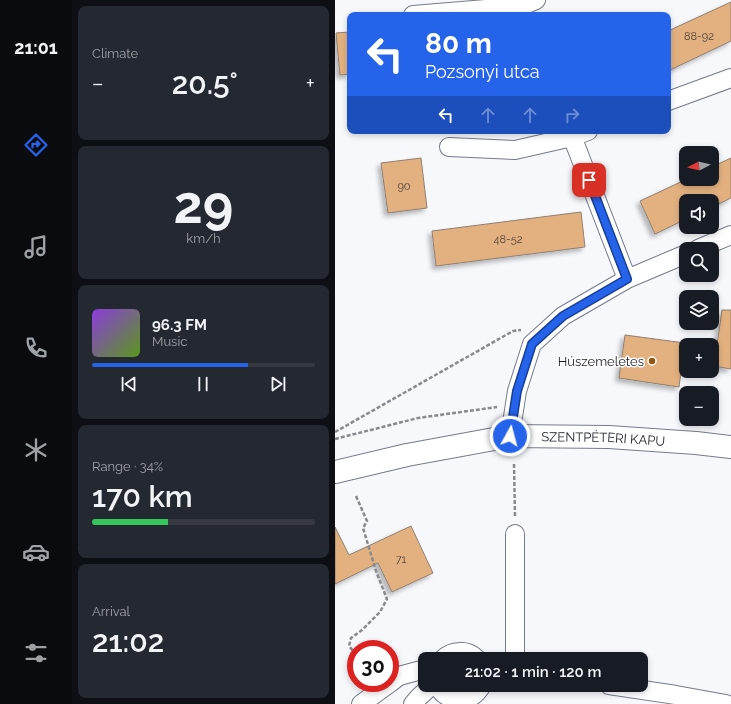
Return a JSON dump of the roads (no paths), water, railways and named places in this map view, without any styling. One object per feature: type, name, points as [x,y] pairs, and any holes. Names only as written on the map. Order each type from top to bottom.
[{"type":"main road","name":"SZENTPÉTERI KAPU","points":[[335,472],[407,455],[510,436],[609,438],[731,447]]},
{"type":"street","points":[[447,12],[526,5]]},
{"type":"street","points":[[671,100],[731,78]]},
{"type":"street","points":[[449,147],[515,150],[573,134]]},
{"type":"street","points":[[577,134],[627,279]]},
{"type":"street","points":[[714,242],[731,235]]},
{"type":"street","points":[[510,436],[517,391],[532,344],[563,316],[627,279],[679,257]]},
{"type":"street","points":[[515,534],[515,652]]},
{"type":"street","points":[[399,676],[418,671]]},
{"type":"street","points":[[648,691],[727,704]]},
{"type":"street","points":[[361,704],[378,692]]},
{"type":"street","points":[[413,704],[424,692]]},
{"type":"street","points":[[442,692],[450,698],[458,700],[465,699],[478,692]]},
{"type":"place","name":"Húszemeletes","points":[[652,361]]}]
